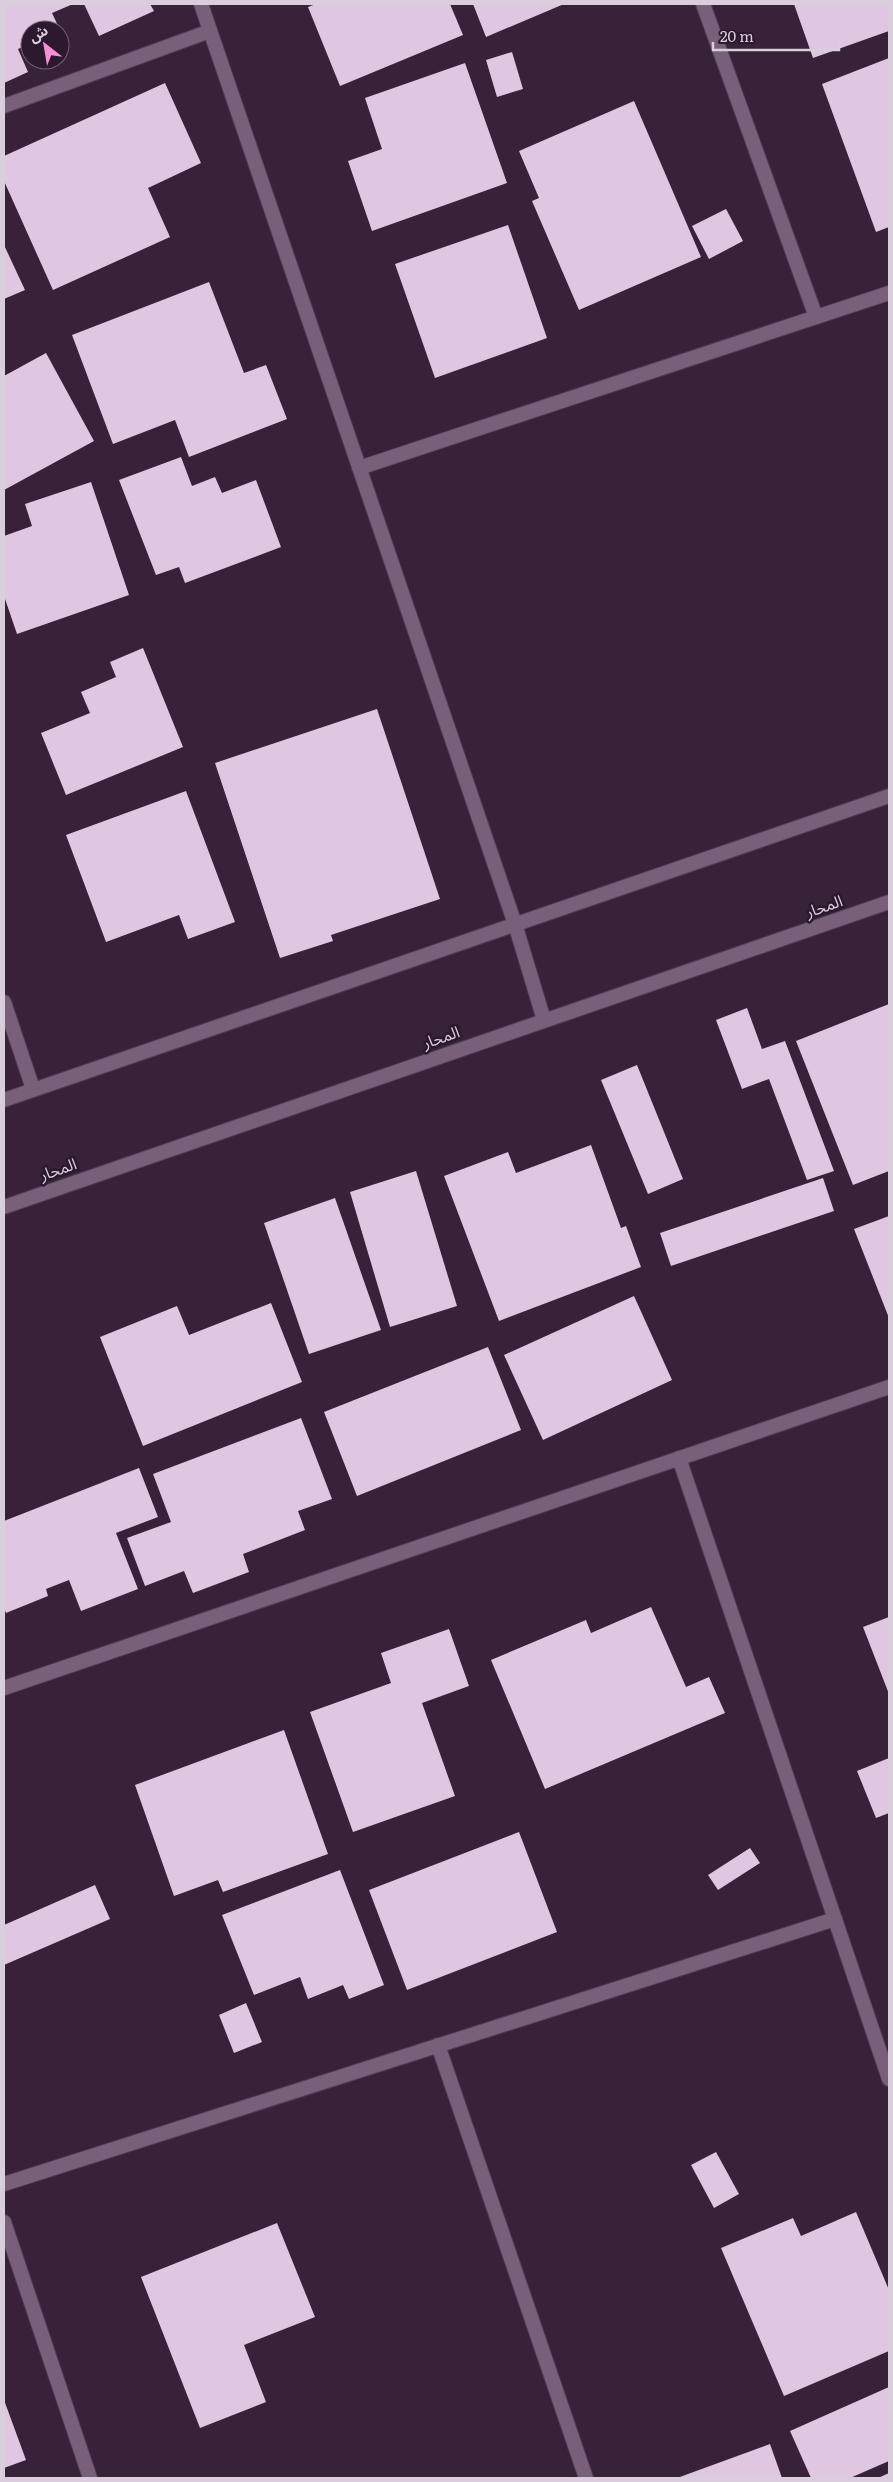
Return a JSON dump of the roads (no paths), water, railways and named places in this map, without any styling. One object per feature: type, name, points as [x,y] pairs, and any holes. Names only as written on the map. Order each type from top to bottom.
[{"type":"street","points":[[201,4],[515,924],[544,1020]]},
{"type":"street","points":[[703,4],[816,317]]},
{"type":"street","points":[[4,106],[210,31]]},
{"type":"street","points":[[359,468],[889,293]]},
{"type":"street","points":[[4,1100],[889,796]]},
{"type":"street","name":"المحار","points":[[4,1207],[889,902]]},
{"type":"street","points":[[4,1002],[33,1090]]},
{"type":"street","points":[[4,1688],[889,1387]]},
{"type":"street","points":[[679,1458],[889,2079]]},
{"type":"street","points":[[4,2184],[835,1919]]},
{"type":"street","points":[[438,2045],[586,2478]]},
{"type":"street","points":[[4,2222],[90,2478]]}]
